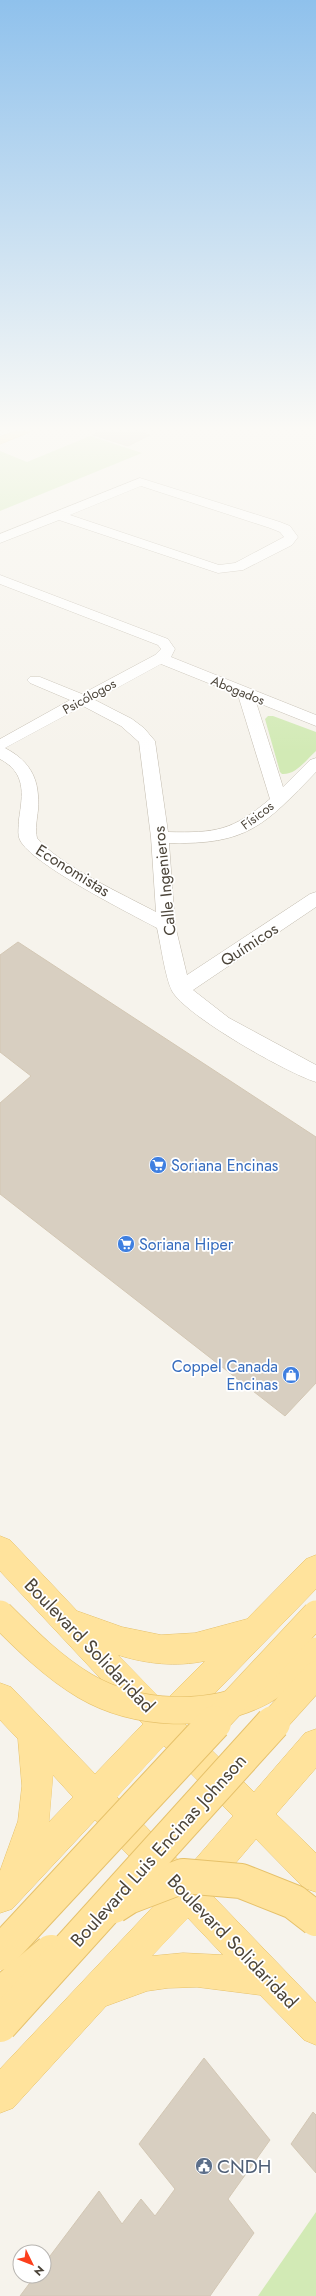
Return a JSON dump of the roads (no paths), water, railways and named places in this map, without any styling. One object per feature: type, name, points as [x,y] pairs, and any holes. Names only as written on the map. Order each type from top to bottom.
[{"type":"main road","name":"Boulevard Solidaridad","points":[[0,1550],[66,1623],[254,1816],[316,1876]]},
{"type":"main road","points":[[4,1893],[165,1723],[316,1569]]},
{"type":"main road","points":[[0,1614],[38,1653],[87,1687],[133,1706],[178,1711],[223,1705],[261,1691],[316,1651]]},
{"type":"main road","points":[[0,1953],[316,1614]]},
{"type":"main road","points":[[66,1623],[131,1644],[153,1649],[174,1650],[217,1643],[257,1630]]},
{"type":"main road","name":"Boulevard Luis Encinas Johnson","points":[[0,2025],[316,1675]]},
{"type":"main road","name":"Boulevard Solidaridad","points":[[0,1698],[96,1796],[316,2028]]},
{"type":"main road","points":[[4,1893],[27,1844],[34,1825],[39,1792],[38,1760],[32,1730]]},
{"type":"main road","points":[[0,2095],[188,1893],[316,1744]]},
{"type":"main road","points":[[0,1995],[64,1941],[128,1897],[183,1876],[241,1881],[294,1902],[316,1919]]},
{"type":"main road","points":[[92,1995],[122,1982],[154,1973],[190,1970],[225,1972],[269,1979]]},
{"type":"street","points":[[130,539],[218,569],[238,567],[287,542],[289,539]]},
{"type":"street","points":[[0,579],[163,642],[168,649],[167,653],[160,658]]},
{"type":"street","name":"Abogados","points":[[160,658],[316,721]]},
{"type":"street","name":"Psicólogos","points":[[0,745],[160,658]]},
{"type":"street","name":"Calle Ingenieros","points":[[34,680],[128,724],[142,734],[146,741],[160,837],[166,925],[180,988],[185,996],[199,1008],[316,1074]]},
{"type":"street","points":[[245,693],[278,799]]},
{"type":"street","name":"Economistas","points":[[0,752],[17,761],[28,775],[30,798],[27,837],[32,845],[65,868],[166,925]]},
{"type":"street","name":"Físicos","points":[[160,837],[196,837],[234,832],[261,815],[316,763]]},
{"type":"street","name":"Químicos","points":[[180,988],[316,898]]},
{"type":"place","name":"Soriana Encinas","points":[[158,1165]]},
{"type":"place","name":"Soriana Hiper","points":[[126,1244]]},
{"type":"place","name":"Coppel Canada Encinas","points":[[291,1375]]},
{"type":"place","name":"CNDH","points":[[204,2166]]}]
